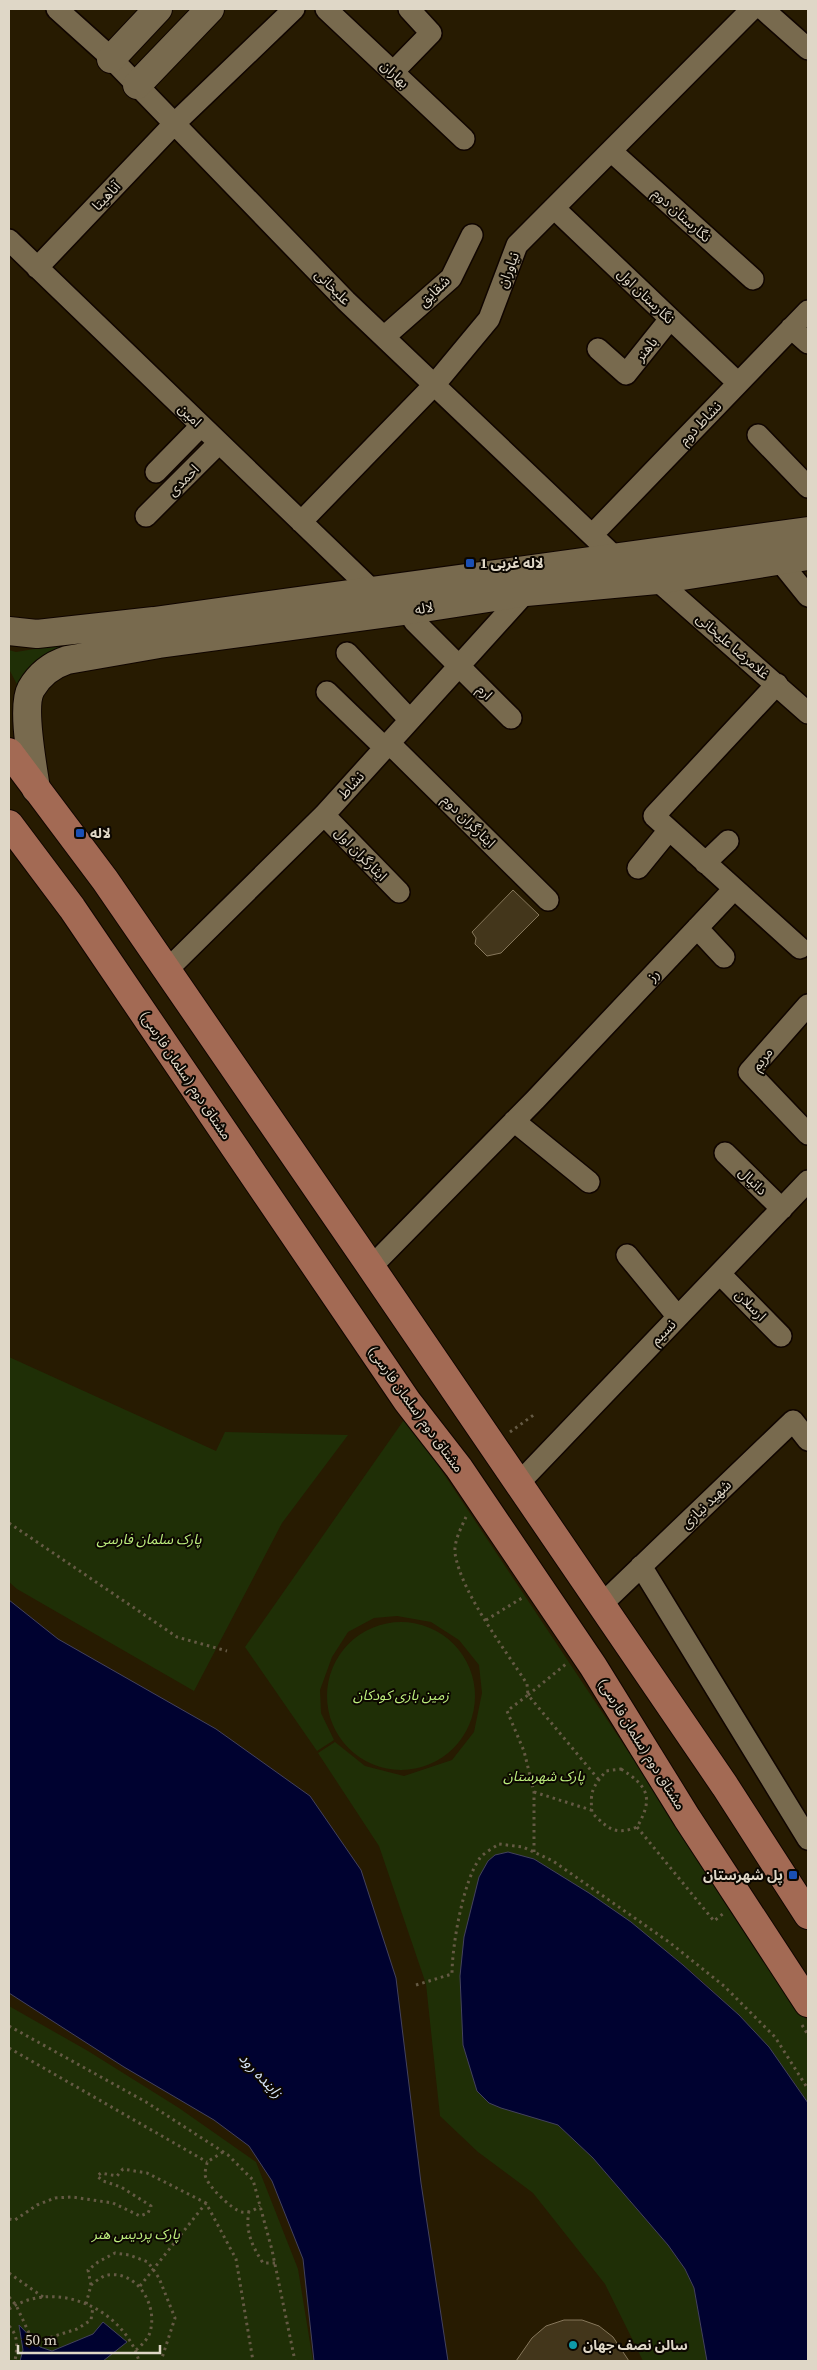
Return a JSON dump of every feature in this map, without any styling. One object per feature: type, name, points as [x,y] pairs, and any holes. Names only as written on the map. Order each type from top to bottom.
[{"type":"main road","points":[[112,59],[158,9]]},
{"type":"main road","points":[[137,85],[210,9]]},
{"type":"main road","name":"لاله","points":[[9,631],[37,634],[157,632],[337,621],[526,592],[657,580],[808,531]]},
{"type":"main road","name":"لاله","points":[[36,788],[28,732],[30,690],[42,675],[55,664],[157,632],[372,590],[616,558],[744,553],[779,560],[808,556]]},
{"type":"main road","points":[[9,752],[105,880],[167,970],[519,1483],[724,1786],[808,1915]]},
{"type":"main road","name":"مشتاق دوم (سلمان فارسی)","points":[[9,824],[72,908],[408,1401],[459,1468],[582,1649],[688,1818],[803,2012]]},
{"type":"street","points":[[174,124],[294,9]]},
{"type":"street","name":"بهاران","points":[[326,9],[464,140]]},
{"type":"street","points":[[393,72],[432,33],[409,9]]},
{"type":"street","name":"نیاوران","points":[[301,522],[435,384],[489,319],[517,245],[752,9]]},
{"type":"street","points":[[763,9],[808,49]]},
{"type":"street","name":"علیخانی","points":[[71,13],[174,124],[346,301],[616,558]]},
{"type":"street","name":"آناهیتا","points":[[37,268],[174,124]]},
{"type":"street","name":"نگارستان دوم","points":[[611,151],[753,279]]},
{"type":"street","name":"نگارستان اول","points":[[554,208],[738,383]]},
{"type":"street","name":"شقایق","points":[[384,337],[451,278],[472,235]]},
{"type":"street","name":"امین","points":[[9,240],[372,590]]},
{"type":"street","name":"نشاط دوم","points":[[592,535],[808,311]]},
{"type":"street","name":"باهنر","points":[[598,350],[626,374],[670,319]]},
{"type":"street","points":[[791,328],[808,343]]},
{"type":"street","points":[[156,472],[201,426]]},
{"type":"street","points":[[758,435],[808,487]]},
{"type":"street","name":"احمدی","points":[[146,516],[219,443]]},
{"type":"street","points":[[779,560],[808,596]]},
{"type":"street","name":"غلامرضا علیخانی","points":[[657,580],[808,713]]},
{"type":"street","name":"نشاط","points":[[167,970],[324,815],[526,592]]},
{"type":"street","name":"ارم","points":[[414,621],[511,718]]},
{"type":"street","points":[[347,652],[410,720]]},
{"type":"street","points":[[777,684],[654,816],[800,948]]},
{"type":"street","name":"ایثارگران دوم","points":[[327,692],[387,745],[548,900]]},
{"type":"street","name":"ایثارگران اول","points":[[324,815],[399,892]]},
{"type":"street","points":[[638,868],[669,830]]},
{"type":"street","points":[[705,863],[728,842]]},
{"type":"street","name":"رز","points":[[371,1268],[514,1121],[734,889]]},
{"type":"street","points":[[697,928],[724,957]]},
{"type":"street","name":"مریم","points":[[808,1005],[749,1072],[808,1134]]},
{"type":"street","points":[[514,1121],[589,1182]]},
{"type":"street","name":"دانیال","points":[[725,1153],[782,1209]]},
{"type":"street","name":"نسیم","points":[[519,1483],[808,1181]]},
{"type":"street","points":[[627,1255],[678,1317]]},
{"type":"street","name":"ارسلان","points":[[720,1274],[781,1336]]},
{"type":"street","name":"شهید نیازی","points":[[601,1605],[793,1421],[808,1440]]},
{"type":"street","points":[[641,1566],[808,1839]]},
{"type":"path","points":[[468,1511],[458,1535],[455,1552],[464,1582],[527,1684],[528,1695],[599,1780]]},
{"type":"path","points":[[9,1523],[177,1637],[227,1651]]},
{"type":"path","points":[[486,1620],[523,1597]]},
{"type":"path","points":[[534,1852],[534,1792],[524,1751],[507,1711],[566,1664]]},
{"type":"path","points":[[621,1769],[635,1778],[645,1789],[647,1805],[637,1827],[626,1831],[611,1830],[591,1810],[590,1796],[606,1771],[621,1769]]},
{"type":"path","points":[[534,1792],[591,1810]]},
{"type":"path","points":[[637,1827],[714,1922],[727,1910]]},
{"type":"path","points":[[416,1985],[452,1974],[452,1953],[464,1896],[480,1858],[498,1844],[523,1847],[553,1861],[614,1902],[669,1942],[724,1986],[775,2037],[808,2088]]},
{"type":"path","points":[[803,2012],[808,2035]]},
{"type":"path","points":[[9,2026],[146,2102],[223,2152],[253,2180],[275,2263],[295,2361]]},
{"type":"path","points":[[9,2048],[208,2162]]},
{"type":"path","points":[[223,2152],[208,2162],[204,2175],[209,2184],[229,2204],[242,2212],[260,2206]]},
{"type":"path","points":[[9,2219],[16,2220],[37,2205],[55,2198],[72,2197],[114,2203],[140,2216],[148,2213],[151,2206],[141,2198],[98,2176],[101,2173],[117,2176],[124,2169],[147,2173],[206,2203],[236,2259],[254,2361]]},
{"type":"path","points":[[140,2286],[154,2271],[206,2203]]},
{"type":"path","points":[[249,2211],[246,2224],[255,2250],[263,2263],[275,2263]]},
{"type":"path","points":[[86,2304],[91,2285],[88,2270],[98,2262],[116,2253],[129,2255],[148,2262],[175,2318],[161,2361]]},
{"type":"path","points":[[9,2274],[43,2297]]},
{"type":"path","points":[[91,2285],[106,2275],[122,2275],[140,2286],[151,2308],[151,2328],[145,2341],[136,2350]]},
{"type":"path","points":[[9,2297],[16,2305],[29,2333],[42,2340],[55,2337],[87,2324],[92,2320],[93,2306]]},
{"type":"path","points":[[9,2309],[43,2297],[71,2299],[93,2306],[120,2326],[136,2350],[139,2361]]},
{"type":"path","points":[[9,2326],[17,2340],[15,2361]]},
{"type":"green space","points":[[144,631],[23,696],[9,669],[9,650],[16,652]]},
{"type":"green space","name":"پارک سلمان فارسی","points":[[9,1357],[216,1451],[225,1432],[348,1435],[282,1523],[194,1691],[17,1589],[9,1582]]},
{"type":"green space","name":"پارک شهرستان","points":[[406,1417],[808,2022],[808,2103],[781,2065],[752,2030],[685,1966],[611,1910],[534,1859],[463,2045],[477,2091],[558,2125],[593,2158],[668,2245],[685,2269],[694,2289],[707,2361],[643,2361],[605,2284],[533,2193],[478,2152],[440,2116],[426,1984],[379,1846],[318,1753],[335,1742],[365,1766],[404,1776],[452,1760],[474,1732],[482,1693],[479,1665],[459,1640],[431,1622],[397,1616],[374,1618],[348,1632],[332,1657],[320,1690],[321,1713],[334,1740],[317,1751],[245,1647]]},
{"type":"green space","name":"زمین بازی کودکان","points":[[401,1622],[429,1627],[442,1634],[453,1644],[463,1655],[470,1668],[475,1696],[470,1724],[463,1737],[453,1748],[442,1758],[429,1765],[401,1770],[373,1765],[360,1758],[349,1748],[339,1737],[332,1724],[327,1696],[332,1668],[339,1655],[349,1644],[360,1634],[373,1627]]},
{"type":"green space","name":"پارک پردیس هنر","points":[[9,2006],[88,2051],[179,2108],[256,2162],[298,2269],[313,2361],[9,2361]]},
{"type":"water","name":"زاینده رود","points":[[9,1600],[58,1639],[216,1729],[310,1796],[361,1870],[396,1978],[421,2183],[448,2361],[314,2361],[303,2259],[272,2181],[249,2146],[214,2120],[124,2067],[9,1993]]},
{"type":"water","points":[[508,1852],[534,1859],[589,1893],[631,1922],[683,1965],[739,2015],[769,2047],[808,2103],[808,2361],[707,2361],[694,2288],[685,2269],[668,2245],[593,2158],[558,2125],[489,2103],[477,2091],[463,2045],[460,1976],[464,1937],[479,1877],[488,1861],[495,1855]]},
{"type":"water","points":[[103,2322],[127,2342],[103,2361],[20,2361],[23,2350],[19,2325],[40,2347],[52,2351],[93,2334]]},
{"type":"building","points":[[513,890],[539,915],[501,953],[487,956],[475,944],[476,938],[472,932]]},
{"type":"building","name":"سالن نصف جهان","points":[[564,2320],[582,2320],[599,2326],[613,2337],[629,2361],[516,2361],[532,2338],[546,2326]]},
{"type":"place","name":"لاله غربی 1","points":[[470,563]]},
{"type":"place","name":"لاله","points":[[80,833]]},
{"type":"place","name":"پل شهرستان","points":[[793,1875]]},
{"type":"place","name":"سالن نصف جهان","points":[[573,2345]]}]
